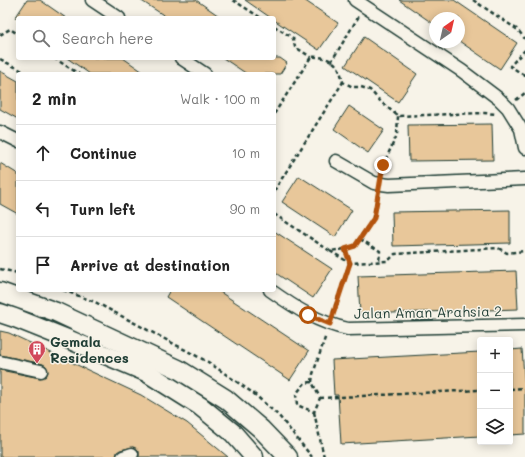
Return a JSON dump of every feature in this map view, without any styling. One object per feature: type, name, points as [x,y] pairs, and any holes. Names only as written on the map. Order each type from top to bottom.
[{"type":"street","points":[[92,0],[116,16]]},
{"type":"street","points":[[355,0],[462,71],[499,98],[508,108],[521,129],[525,148]]},
{"type":"street","points":[[184,60],[202,72]]},
{"type":"street","points":[[1,134],[16,140]]},
{"type":"street","points":[[336,161],[374,183],[398,185],[525,179]]},
{"type":"street","points":[[0,292],[56,312],[178,369],[226,399],[261,429],[288,457]]},
{"type":"street","name":"Jalan Aman Arahsia 2","points":[[273,292],[308,315],[330,324],[348,328],[362,329],[525,325]]},
{"type":"street","points":[[0,313],[63,337],[146,372],[200,406],[233,433],[254,457]]},
{"type":"street","points":[[0,362],[41,371]]},
{"type":"path","points":[[233,0],[258,16]]},
{"type":"path","points":[[473,0],[518,30],[525,39]]},
{"type":"path","points":[[331,62],[365,7]]},
{"type":"path","points":[[276,27],[293,38],[295,47],[311,57],[320,56],[326,58],[339,68],[343,82],[353,87],[361,87],[370,90],[382,103],[398,116],[484,113],[499,114],[508,108],[525,92]]},
{"type":"path","points":[[0,36],[10,29],[16,33]]},
{"type":"path","points":[[525,50],[510,66],[524,74],[525,78]]},
{"type":"path","points":[[276,111],[311,57]]},
{"type":"path","points":[[0,59],[24,72]]},
{"type":"path","points":[[57,60],[76,72]]},
{"type":"path","points":[[276,188],[343,82]]},
{"type":"path","points":[[330,251],[355,246],[374,218],[383,165],[397,135],[398,116]]},
{"type":"path","points":[[276,215],[350,263],[388,261],[395,254],[498,248],[507,253],[525,251]]},
{"type":"path","points":[[360,239],[380,251],[379,262]]},
{"type":"path","points":[[324,457],[314,412],[320,398],[312,382],[316,361],[350,263],[345,249]]},
{"type":"path","points":[[0,269],[16,273]]},
{"type":"path","points":[[312,382],[305,383],[296,394],[297,405],[314,412]]},
{"type":"path","points":[[513,388],[525,388]]},
{"type":"path","points":[[320,398],[477,390]]},
{"type":"building","points":[[27,0],[40,0],[63,16],[16,16]]},
{"type":"building","points":[[140,0],[196,0],[219,16],[165,16]]},
{"type":"building","points":[[245,0],[304,0],[338,23],[319,50],[276,21],[276,16],[268,16]]},
{"type":"building","points":[[399,0],[454,0],[517,43],[500,69],[465,45],[465,12],[429,12],[429,21]]},
{"type":"building","points":[[364,37],[417,74],[398,102],[345,66]]},
{"type":"building","points":[[276,58],[280,58],[287,63],[280,74],[276,74],[276,72],[244,72],[226,60],[276,60]]},
{"type":"building","points":[[70,60],[126,60],[143,72],[87,72]]},
{"type":"building","points":[[0,71],[16,80],[16,118],[0,109]]},
{"type":"building","points":[[349,106],[384,130],[368,153],[334,129]]},
{"type":"building","points":[[492,124],[493,160],[409,161],[408,125]]},
{"type":"building","points":[[0,163],[16,173],[16,213],[0,204]]},
{"type":"building","points":[[299,176],[352,210],[335,237],[282,202]]},
{"type":"building","points":[[510,210],[510,243],[393,246],[392,212]]},
{"type":"building","points":[[276,232],[332,269],[313,298],[276,273]]},
{"type":"building","points":[[516,271],[518,309],[360,314],[358,276]]},
{"type":"building","points":[[169,292],[220,292],[309,351],[290,380],[166,297]]},
{"type":"building","name":"Gemala Residences","points":[[0,331],[9,333],[141,395],[187,423],[228,457],[139,457],[139,451],[133,447],[120,450],[117,452],[116,457],[0,457],[0,370],[40,378],[46,376],[48,372],[46,366],[43,364],[0,355]]},
{"type":"building","points":[[522,349],[525,389],[525,434],[513,435],[513,350]]},
{"type":"building","points":[[477,352],[477,436],[341,444],[338,395],[334,395],[332,360]]},
{"type":"place","name":"Gemala Residences","points":[[37,364]]},
{"type":"route","points":[[308,315],[330,324],[350,263],[345,249],[355,246],[374,218],[383,165]]}]
